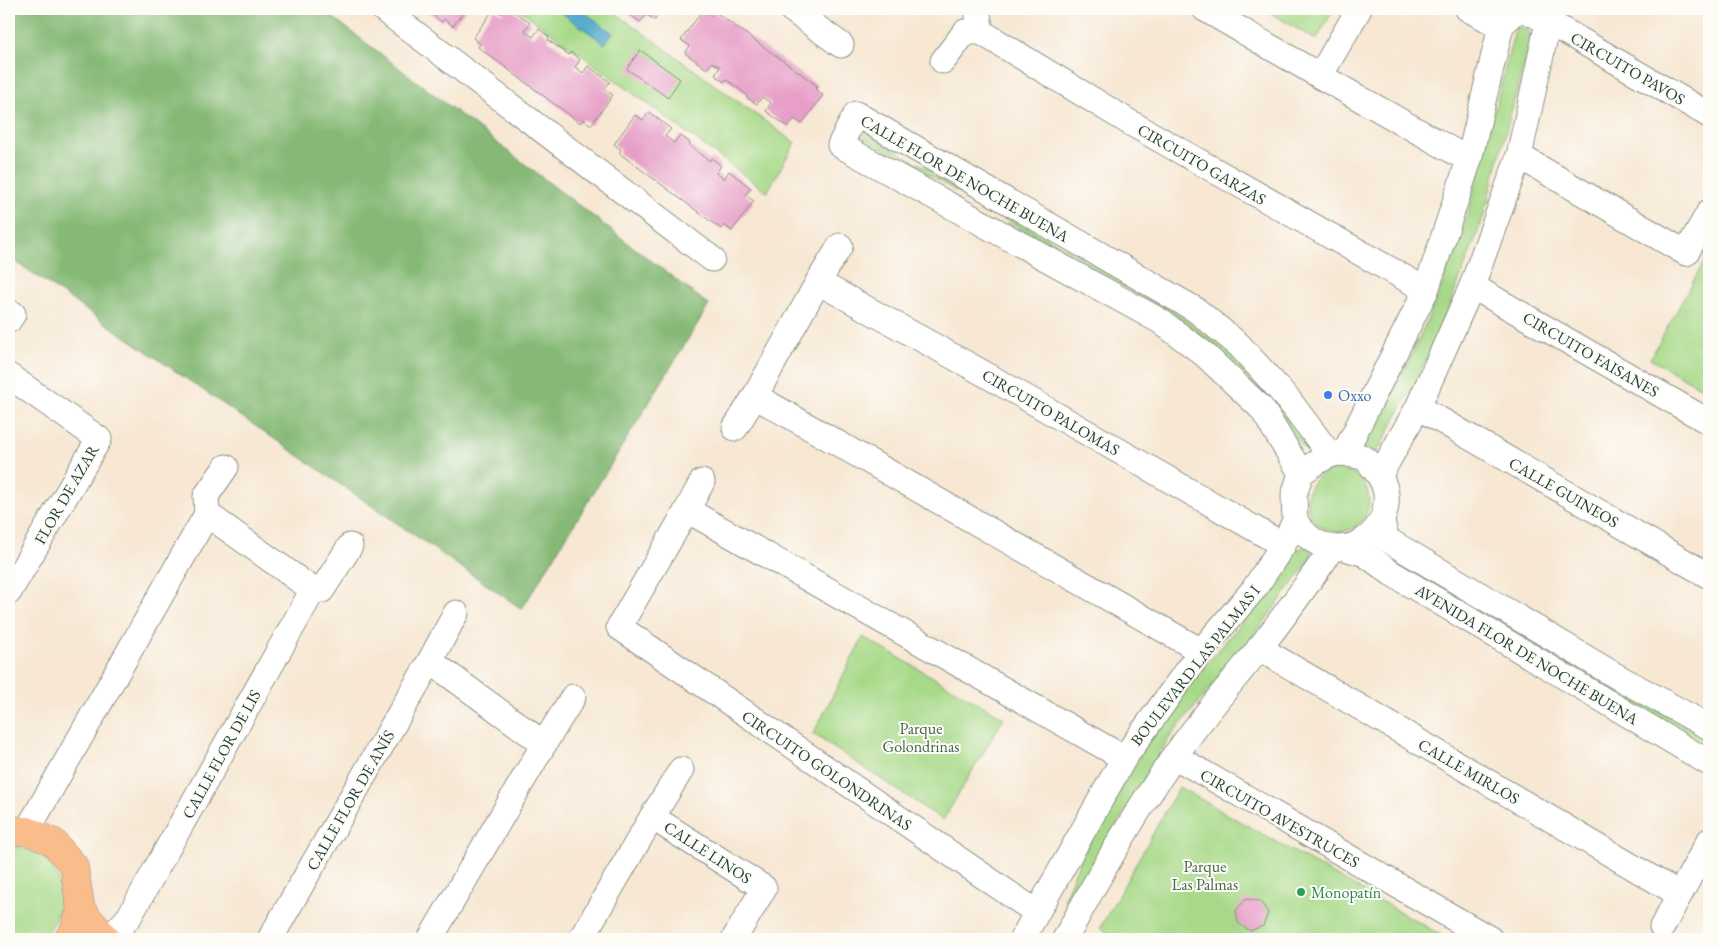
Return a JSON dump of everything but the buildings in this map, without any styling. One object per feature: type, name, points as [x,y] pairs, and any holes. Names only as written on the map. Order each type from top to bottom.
[{"type":"main road","points":[[18,831],[52,842],[74,866],[81,910],[74,933],[68,939]]},
{"type":"main road","points":[[81,910],[107,939]]},
{"type":"street","points":[[382,9],[712,260]]},
{"type":"street","points":[[791,9],[841,45]]},
{"type":"street","points":[[1205,9],[1469,160]]},
{"type":"street","points":[[1320,76],[1359,9]]},
{"type":"street","points":[[1468,9],[1502,18],[1518,9]]},
{"type":"street","name":"CIRCUITO PAVOS","points":[[1523,9],[1549,15],[1709,115]]},
{"type":"street","points":[[1380,476],[1418,407],[1472,286],[1518,156],[1549,15]]},
{"type":"street","points":[[1338,454],[1364,458],[1380,476],[1387,501],[1382,521],[1372,535],[1362,542],[1338,548],[1315,542],[1305,535],[1294,521],[1294,495],[1301,473],[1338,454],[1426,290],[1469,160],[1502,18]]},
{"type":"street","name":"CIRCUITO GARZAS","points":[[943,61],[965,32],[979,20],[1129,122],[1426,290]]},
{"type":"street","name":"CALLE FLOR DE NOCHE BUENA","points":[[1301,473],[1262,409],[1204,354],[1160,322],[840,145],[856,114],[1196,310],[1239,345],[1338,454]]},
{"type":"street","points":[[1518,156],[1686,254],[1709,212]]},
{"type":"street","points":[[735,428],[840,246]]},
{"type":"street","name":"CIRCUITO PALOMAS","points":[[818,282],[983,373],[1284,545]]},
{"type":"street","name":"CIRCUITO FAISANES","points":[[1472,286],[1709,422]]},
{"type":"street","name":"FLOR DE AZAR","points":[[9,376],[99,439],[9,592]]},
{"type":"street","points":[[755,396],[1202,651]]},
{"type":"street","name":"CALLE GUINEOS","points":[[1418,407],[1709,576]]},
{"type":"street","points":[[18,831],[42,802],[207,514],[206,496],[226,467]]},
{"type":"street","name":"CIRCUITO GOLONDRINAS","points":[[702,482],[613,635],[1036,912]]},
{"type":"street","points":[[687,510],[1124,758]]},
{"type":"street","points":[[207,514],[313,590]]},
{"type":"street","name":"BOULEVARD LAS PALMAS I","points":[[1022,939],[1124,758],[1202,651],[1254,589],[1284,545],[1294,521]]},
{"type":"street","name":"AVENIDA FLOR DE NOCHE BUENA","points":[[1382,521],[1386,539],[1618,677],[1709,727]]},
{"type":"street","name":"CALLE FLOR DE LIS","points":[[107,939],[129,917],[313,590],[322,590],[350,546]]},
{"type":"street","points":[[1070,937],[1096,880],[1174,756],[1259,648],[1323,562],[1338,548]]},
{"type":"street","name":"AVENIDA FLOR DE NOCHE BUENA","points":[[1338,548],[1365,554],[1391,573],[1709,763]]},
{"type":"street","name":"CALLE FLOR DE ANÍS","points":[[270,939],[456,613]]},
{"type":"street","name":"CALLE MIRLOS","points":[[1259,648],[1679,894]]},
{"type":"street","points":[[430,661],[544,744]]},
{"type":"street","points":[[430,939],[573,697]]},
{"type":"street","name":"CIRCUITO AVESTRUCES","points":[[1174,756],[1490,939]]},
{"type":"street","name":"CALLE LINOS","points":[[581,939],[681,770]]},
{"type":"street","name":"CALLE LINOS","points":[[652,817],[764,888],[734,939]]},
{"type":"street","points":[[1662,927],[1709,841]]},
{"type":"green space","points":[[9,9],[322,9],[709,305],[522,609],[9,257]]},
{"type":"green space","points":[[519,9],[610,9],[795,143],[767,192]]},
{"type":"green space","points":[[1264,9],[1334,9],[1316,40]]},
{"type":"green space","points":[[1516,26],[1529,32],[1531,37],[1483,218],[1451,302],[1420,373],[1376,454],[1361,445],[1407,365],[1438,296],[1468,213]]},
{"type":"green space","points":[[855,127],[1166,306],[1224,348],[1260,384],[1311,447],[1306,451],[1256,386],[1221,351],[1162,309],[852,131]]},
{"type":"green space","points":[[1709,253],[1709,392],[1650,359]]},
{"type":"green space","points":[[1338,470],[1355,475],[1360,479],[1364,484],[1369,501],[1364,518],[1360,523],[1355,527],[1338,532],[1321,527],[1316,523],[1312,518],[1307,501],[1312,484],[1316,479],[1321,475]]},
{"type":"green space","points":[[1376,545],[1709,739],[1709,749],[1376,550]]},
{"type":"green space","points":[[1306,547],[1312,552],[1308,563],[1251,639],[1169,738],[1069,903],[1064,899],[1098,826],[1157,727],[1191,683],[1269,590],[1294,550]]},
{"type":"green space","name":"Parque Golondrinas","points":[[863,637],[1004,718],[943,820],[813,734]]},
{"type":"green space","name":"Parque Las Palmas","points":[[1179,787],[1448,939],[1116,939],[1100,928]]},
{"type":"green space","points":[[14,845],[46,859],[57,877],[60,897],[56,918],[45,934],[36,939],[9,939],[9,846]]},
{"type":"water","points":[[556,9],[580,9],[613,33],[605,44]]},
{"type":"place","name":"Oxxo","points":[[1328,395]]},
{"type":"place","name":"Monopatín","points":[[1301,892]]}]
